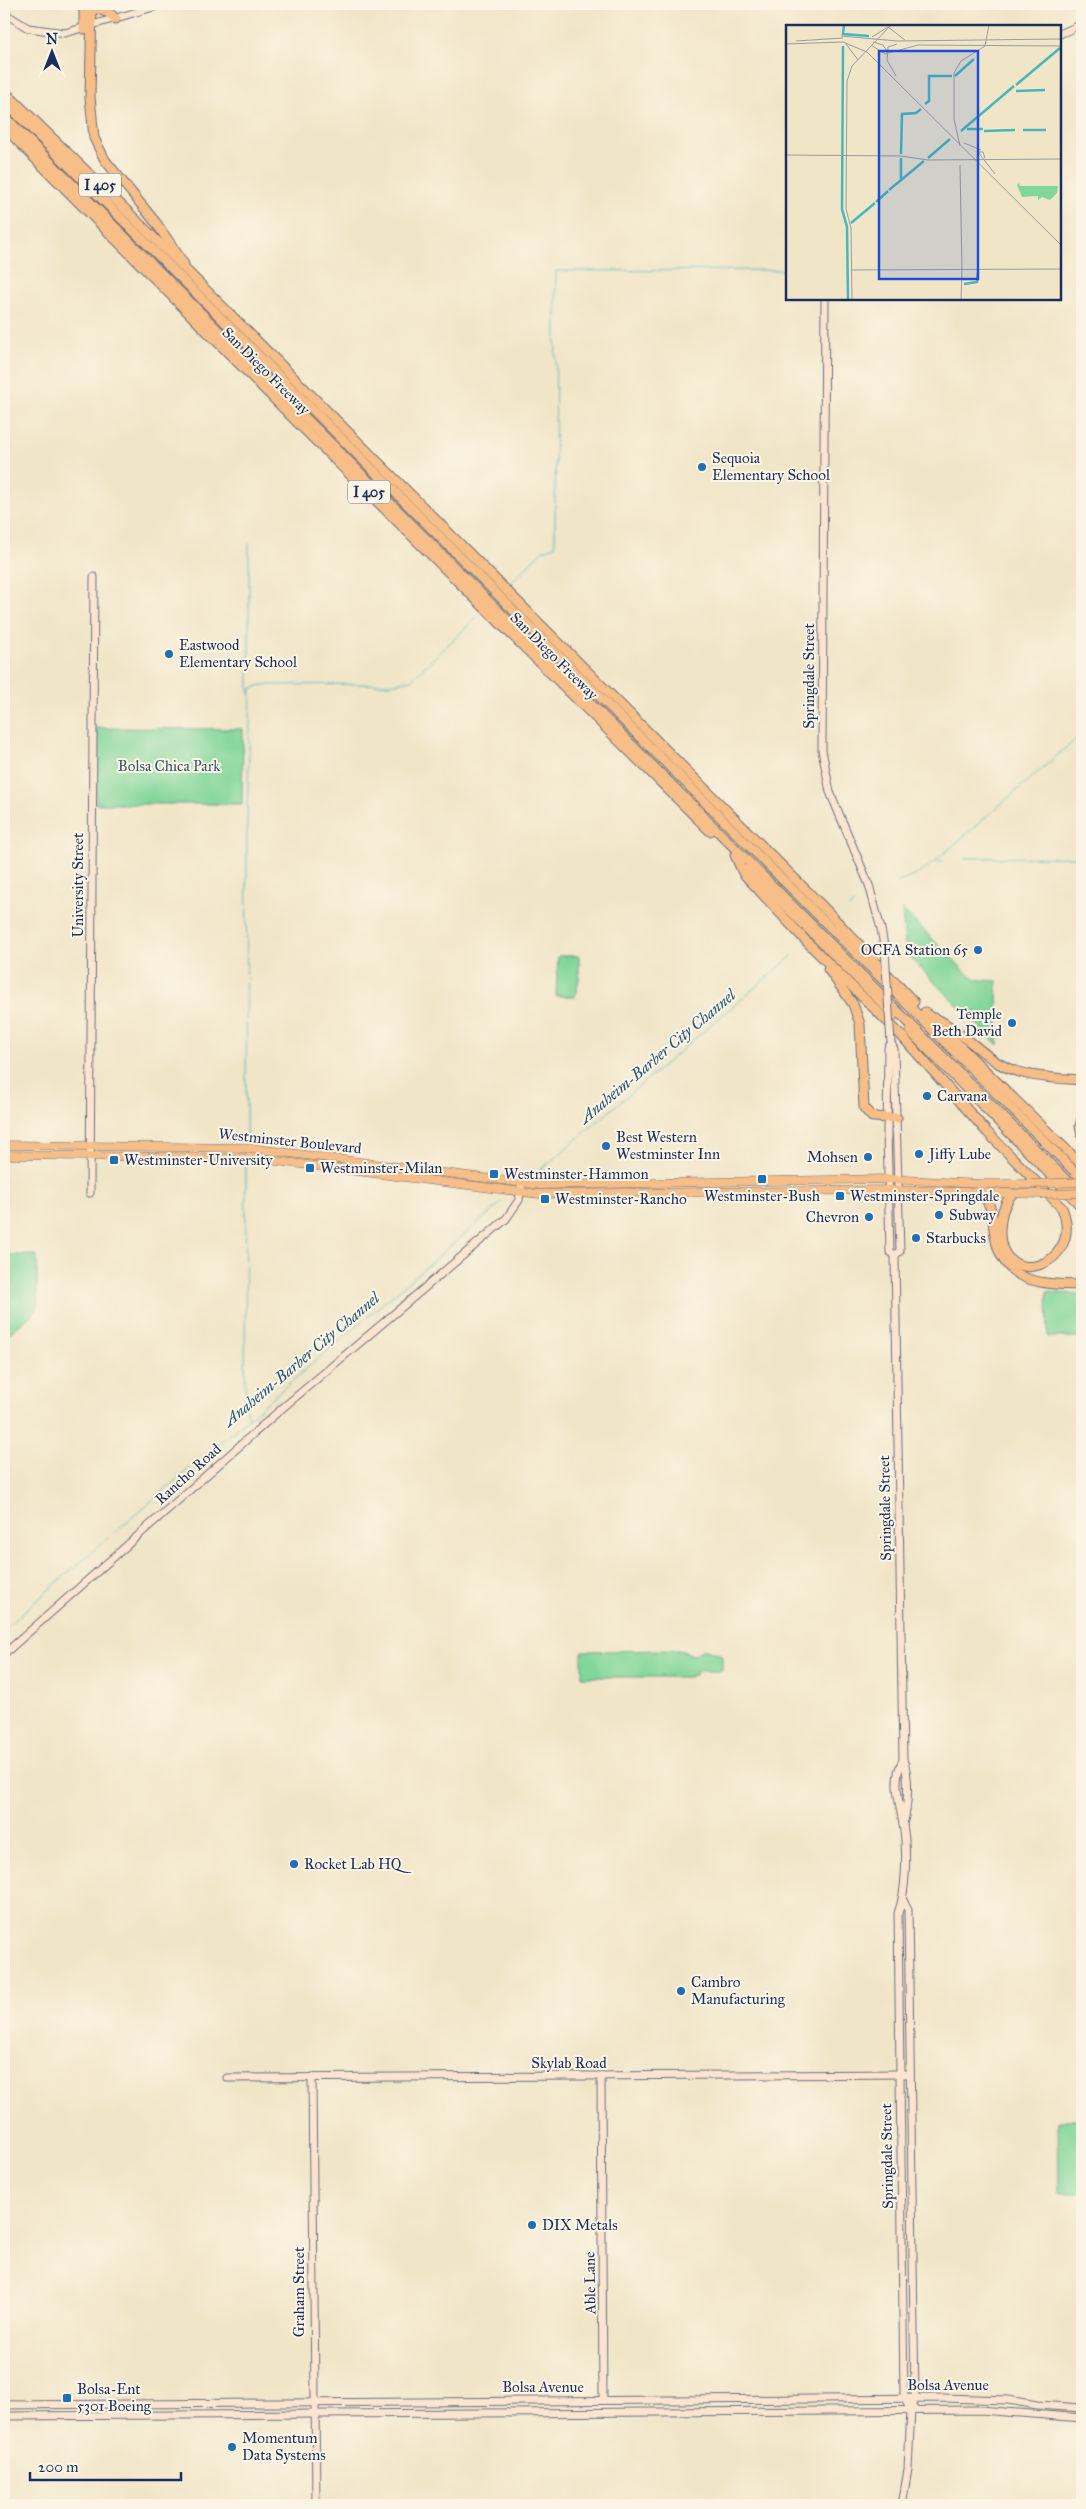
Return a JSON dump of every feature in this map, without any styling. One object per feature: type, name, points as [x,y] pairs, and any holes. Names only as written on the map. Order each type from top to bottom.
[{"type":"highway","points":[[116,19],[109,13],[90,5],[88,27],[91,116],[92,128],[98,148],[105,160],[158,224],[195,280]]},
{"type":"highway","name":"San Diego Freeway","points":[[4,91],[827,911],[926,1013],[1082,1164]]},
{"type":"highway","points":[[4,100],[1082,1180]]},
{"type":"highway","points":[[4,116],[1082,1194]]},
{"type":"highway","name":"San Diego Freeway","points":[[4,127],[305,430],[735,855],[1082,1207]]},
{"type":"highway","points":[[735,855],[743,873],[806,941],[900,1034],[987,1132],[1062,1208],[1071,1223],[1071,1233],[1066,1251],[1054,1263],[1039,1267],[1028,1267],[1018,1263],[1007,1253],[1000,1235],[1001,1213],[1012,1194]]},
{"type":"highway","points":[[806,941],[844,990],[856,1011],[862,1036],[864,1108],[872,1117],[897,1118]]},
{"type":"highway","points":[[926,1013],[940,1020],[1008,1068],[1036,1075],[1082,1080]]},
{"type":"highway","points":[[1082,1119],[1080,1126],[1082,1136]]},
{"type":"highway","points":[[981,1194],[988,1200],[992,1208],[996,1248],[1008,1267],[1023,1277],[1043,1283],[1082,1285]]},
{"type":"main road","points":[[4,13],[18,23],[39,30],[65,33],[164,4]]},
{"type":"main road","points":[[1061,34],[1082,24]]},
{"type":"main road","name":"Springdale Street","points":[[825,300],[822,750],[830,792],[872,894],[885,951],[891,1043],[894,1049],[897,1118],[900,1251],[895,1255]]},
{"type":"main road","name":"University Street","points":[[90,1193],[94,577]]},
{"type":"main road","name":"Springdale Street","points":[[891,1043],[888,1048],[888,1190],[890,1252],[895,1255]]},
{"type":"main road","name":"Westminster Boulevard","points":[[4,1145],[251,1148],[522,1183],[590,1185],[888,1179],[1031,1184],[1082,1180]]},
{"type":"main road","name":"Westminster Boulevard","points":[[4,1155],[253,1158],[521,1192],[560,1194],[888,1190],[981,1194],[1082,1194]]},
{"type":"main road","points":[[521,1192],[522,1183]]},
{"type":"main road","name":"Rancho Road","points":[[4,1654],[279,1411],[506,1218],[518,1202],[521,1192]]},
{"type":"main road","name":"Springdale Street","points":[[895,1255],[903,1760],[897,1770],[898,1806],[903,1824],[904,1900],[908,1910],[914,2398],[911,2410],[908,2469],[902,2505]]},
{"type":"main road","name":"Springdale Street","points":[[904,1900],[898,1913],[899,2075],[904,2398],[911,2410]]},
{"type":"main road","points":[[899,1925],[904,1931],[908,1931]]},
{"type":"main road","name":"Skylab Road","points":[[227,2078],[910,2074]]},
{"type":"main road","name":"Able Lane","points":[[601,2076],[603,2400]]},
{"type":"main road","name":"Graham Street","points":[[312,2078],[316,2505]]},
{"type":"main road","name":"Bolsa Avenue","points":[[4,2405],[986,2398],[1037,2406],[1082,2408]]},
{"type":"main road","points":[[740,2412],[740,2407],[746,2404],[777,2404],[784,2399]]},
{"type":"main road","points":[[54,2404],[55,2415]]},
{"type":"main road","name":"Bolsa Avenue","points":[[4,2416],[980,2410],[1082,2418]]},
{"type":"green space","name":"Bolsa Chica Park","points":[[96,728],[243,729],[242,804],[96,804]]},
{"type":"green space","points":[[902,909],[968,974],[979,980],[997,981],[998,1045],[913,961],[905,944]]},
{"type":"green space","points":[[558,956],[579,956],[579,979],[575,997],[556,996]]},
{"type":"green space","points":[[4,1255],[37,1255],[37,1310],[4,1338]]},
{"type":"green space","points":[[1047,1292],[1082,1294],[1082,1337],[1048,1337]]},
{"type":"green space","points":[[703,1649],[722,1655],[722,1671],[697,1671],[696,1675],[691,1675],[691,1677],[582,1677],[582,1651],[679,1650],[694,1655]]},
{"type":"green space","points":[[1058,2120],[1082,2120],[1082,2193],[1059,2193]]},
{"type":"waterway","points":[[512,582],[542,551],[555,546],[556,271],[786,270]]},
{"type":"waterway","points":[[249,544],[249,693]]},
{"type":"waterway","points":[[246,1142],[247,816],[251,689],[261,685],[390,684],[411,680],[477,617]]},
{"type":"waterway","name":"Anaheim-Barber City Channel","points":[[898,882],[916,875],[927,868],[1082,734]]},
{"type":"waterway","points":[[965,858],[1082,857]]},
{"type":"waterway","name":"Anaheim-Barber City Channel","points":[[935,862],[942,861]]},
{"type":"waterway","points":[[848,908],[854,904]]},
{"type":"waterway","name":"Anaheim-Barber City Channel","points":[[537,1173],[792,956]]},
{"type":"waterway","points":[[246,1164],[245,1404],[249,1418]]},
{"type":"waterway","name":"Anaheim-Barber City Channel","points":[[115,1532],[502,1202]]},
{"type":"waterway","name":"Anaheim-Barber City Channel","points":[[4,1629],[108,1538]]},
{"type":"place","name":"Sequoia Elementary School","points":[[702,467]]},
{"type":"place","name":"Eastwood Elementary School","points":[[169,654]]},
{"type":"place","name":"OCFA Station 65","points":[[978,950]]},
{"type":"place","name":"Temple Beth David","points":[[1012,1023]]},
{"type":"place","name":"Carvana","points":[[927,1096]]},
{"type":"place","name":"Best Western Westminster Inn","points":[[606,1146]]},
{"type":"place","name":"Jiffy Lube","points":[[919,1154]]},
{"type":"place","name":"Mohsen","points":[[868,1157]]},
{"type":"place","name":"Westminster-University","points":[[114,1160]]},
{"type":"place","name":"Westminster-Milan","points":[[310,1168]]},
{"type":"place","name":"Westminster-Hammon","points":[[494,1174]]},
{"type":"place","name":"Westminster-Bush","points":[[762,1179]]},
{"type":"place","name":"Westminster-Springdale","points":[[840,1196]]},
{"type":"place","name":"Westminster-Rancho","points":[[545,1199]]},
{"type":"place","name":"Subway","points":[[939,1215]]},
{"type":"place","name":"Chevron","points":[[869,1217]]},
{"type":"place","name":"Starbucks","points":[[916,1238]]},
{"type":"place","name":"Rocket Lab HQ","points":[[294,1864]]},
{"type":"place","name":"Cambro Manufacturing","points":[[681,1991]]},
{"type":"place","name":"DIX Metals","points":[[532,2225]]},
{"type":"place","name":"Bolsa-Ent 5301 Boeing","points":[[67,2398]]},
{"type":"place","name":"Momentum Data Systems","points":[[232,2447]]}]
